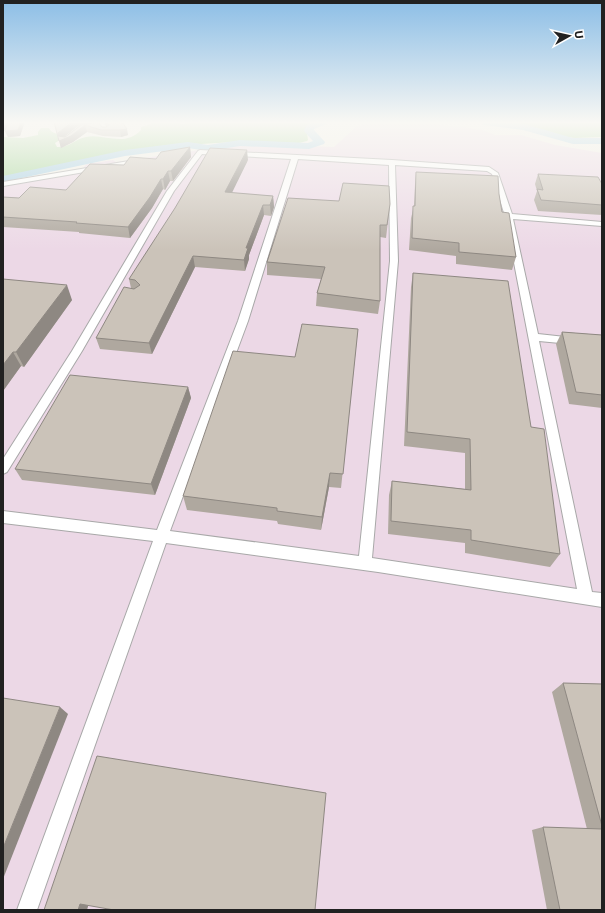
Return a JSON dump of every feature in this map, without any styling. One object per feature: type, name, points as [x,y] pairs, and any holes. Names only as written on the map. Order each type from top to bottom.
[{"type":"lane","points":[[3,184],[119,165]]},
{"type":"lane","points":[[3,469],[77,351],[116,293],[171,191],[188,165]]},
{"type":"lane","points":[[27,910],[162,535],[243,321],[293,165]]},
{"type":"lane","points":[[365,564],[394,261],[392,165]]},
{"type":"lane","points":[[428,165],[489,169],[495,173],[509,216],[586,597]]},
{"type":"lane","points":[[509,216],[602,224]]},
{"type":"lane","points":[[534,337],[602,344]]},
{"type":"lane","points":[[3,517],[162,535],[602,600]]},
{"type":"shaded area","points":[[86,165],[602,165],[602,910],[3,910],[3,182],[83,168]]},
{"type":"green space","points":[[3,165],[63,165],[3,177]]},
{"type":"building","points":[[89,165],[176,165],[171,171],[168,171],[163,179],[161,179],[128,227],[3,217],[3,197],[19,198],[30,187],[66,190]]},
{"type":"building","points":[[200,165],[239,165],[225,192],[273,196],[270,205],[263,205],[246,248],[248,248],[244,260],[193,256],[149,343],[96,338],[124,287],[134,289],[140,285],[135,280],[129,279],[175,208]]},
{"type":"building","points":[[416,172],[498,176],[502,212],[509,213],[516,257],[459,252],[459,243],[412,238]]},
{"type":"building","points":[[538,174],[598,177],[602,184],[602,205],[541,200],[537,189],[543,190]]},
{"type":"building","points":[[343,183],[389,186],[390,204],[387,225],[380,225],[380,301],[317,293],[325,267],[267,262],[288,198],[339,201]]},
{"type":"building","points":[[413,273],[508,281],[531,427],[544,429],[560,554],[471,540],[471,530],[391,521],[392,481],[471,490],[470,439],[407,432]]},
{"type":"building","points":[[3,279],[67,285],[16,352],[13,352],[3,365]]},
{"type":"building","points":[[302,324],[358,329],[343,474],[330,473],[322,517],[277,511],[277,508],[183,496],[233,351],[295,357]]},
{"type":"building","points":[[562,332],[602,335],[602,395],[576,392]]},
{"type":"building","points":[[70,375],[188,387],[151,484],[15,469]]},
{"type":"building","points":[[563,683],[602,684],[602,826]]},
{"type":"building","points":[[3,698],[60,707],[3,848]]},
{"type":"building","points":[[97,756],[326,793],[315,910],[114,910],[80,904],[78,910],[44,910]]},
{"type":"building","points":[[543,827],[602,829],[602,910],[560,910]]},
{"type":"waterway","points":[[3,179],[71,165]]}]
